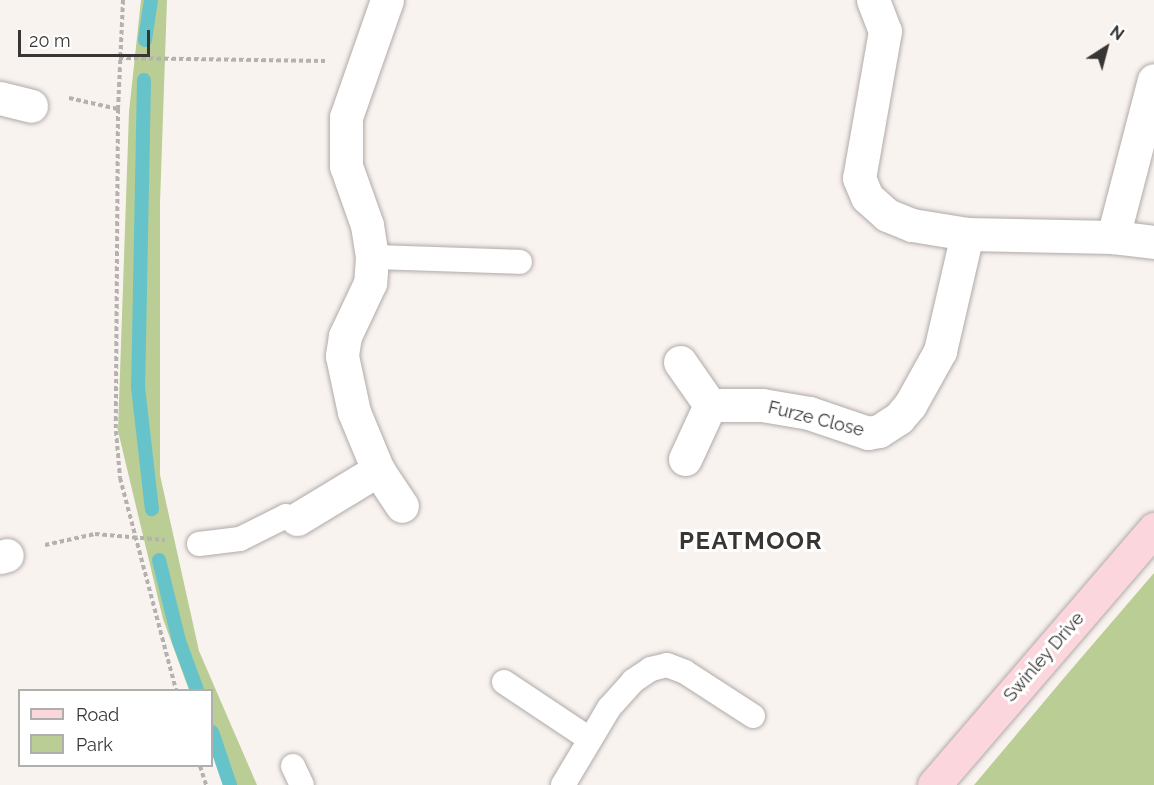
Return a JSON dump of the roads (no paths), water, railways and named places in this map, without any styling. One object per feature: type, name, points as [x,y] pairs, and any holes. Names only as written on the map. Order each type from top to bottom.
[{"type":"street","points":[[387,0],[352,91],[344,142],[346,166],[367,225],[372,257],[370,283],[345,336],[342,356],[354,412],[378,470],[402,506]]},
{"type":"street","points":[[873,0],[885,31],[858,178],[867,197],[887,215],[912,225],[967,234],[1113,237],[1154,242]]},
{"type":"street","points":[[1113,237],[1154,80]]},
{"type":"street","points":[[0,98],[31,106]]},
{"type":"street","name":"Furze Close","points":[[710,405],[774,407],[809,413],[868,433],[889,426],[915,398],[940,351],[967,234]]},
{"type":"street","points":[[680,362],[710,405],[685,459]]},
{"type":"street","points":[[297,519],[378,470]]},
{"type":"street","name":"Swinley Drive","points":[[934,785],[1154,529]]},
{"type":"lane","points":[[372,257],[520,262]]},
{"type":"lane","points":[[199,544],[240,538],[286,516],[297,519]]},
{"type":"lane","points":[[563,785],[588,738],[633,681],[651,669],[667,665],[704,682],[753,716]]},
{"type":"lane","points":[[504,682],[588,738]]},
{"type":"waterway","points":[[145,40],[151,0]]},
{"type":"waterway","points":[[144,80],[138,387],[152,509]]},
{"type":"waterway","points":[[159,560],[179,641],[197,689]]},
{"type":"waterway","points":[[213,735],[230,785]]},
{"type":"district","name":"PEATMOOR","points":[[751,541]]}]
